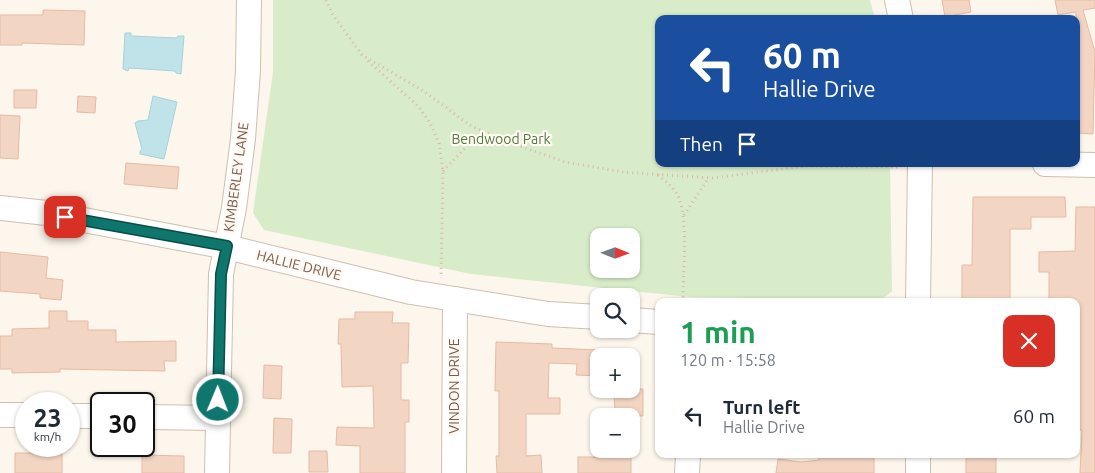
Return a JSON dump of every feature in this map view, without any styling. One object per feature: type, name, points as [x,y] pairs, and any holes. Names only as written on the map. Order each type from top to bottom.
[{"type":"street","name":"KIMBERLEY LANE","points":[[217,473],[221,274],[243,139],[248,70],[249,0]]},
{"type":"street","points":[[897,0],[900,15]]},
{"type":"street","points":[[1080,165],[1095,165]]},
{"type":"street","points":[[918,298],[920,167]]},
{"type":"street","name":"HALLIE DRIVE","points":[[0,208],[47,213],[227,246],[411,292],[548,314],[590,316]]},
{"type":"street","name":"VINDON DRIVE","points":[[448,298],[454,473]]},
{"type":"street","points":[[640,321],[655,322]]},
{"type":"street","points":[[0,415],[15,415]]},
{"type":"street","points":[[155,417],[218,418]]},
{"type":"street","points":[[687,473],[688,458]]},
{"type":"street","points":[[918,458],[918,473]]},
{"type":"path","points":[[326,0],[333,15],[362,55],[419,107],[440,143],[443,171],[448,298]]},
{"type":"path","points":[[362,55],[425,92],[471,126],[566,162],[623,172],[708,178],[799,167]]},
{"type":"path","points":[[443,171],[471,142],[492,135]]},
{"type":"path","points":[[658,175],[670,184],[678,196],[683,216],[683,298]]},
{"type":"path","points":[[683,216],[708,178]]},
{"type":"green space","name":"Bendwood Park","points":[[273,0],[870,0],[874,15],[655,15],[655,167],[890,167],[892,291],[883,298],[690,297],[640,292],[640,288],[604,288],[471,274],[264,230],[253,213],[273,72]]},
{"type":"water","points":[[125,33],[131,33],[131,36],[177,38],[178,36],[184,36],[181,74],[175,71],[129,68],[128,71],[123,69]]},
{"type":"water","points":[[153,96],[177,102],[164,159],[140,154],[142,149],[135,123],[148,120]]},
{"type":"building","points":[[942,0],[969,0],[971,12],[945,15]]},
{"type":"building","points":[[1055,0],[1095,0],[1095,8],[1083,10],[1095,52],[1093,134],[1080,133],[1080,15],[1076,15],[1076,12],[1058,15]]},
{"type":"building","points":[[43,10],[85,11],[84,45],[22,43],[22,45],[0,45],[0,15],[43,15]]},
{"type":"building","points":[[14,90],[37,90],[36,108],[14,108]]},
{"type":"building","points":[[78,96],[96,97],[95,113],[77,112]]},
{"type":"building","points":[[0,115],[20,116],[18,159],[0,158]]},
{"type":"building","points":[[126,163],[179,167],[177,189],[124,184]]},
{"type":"building","points":[[973,197],[1065,197],[1066,217],[1031,217],[1031,229],[1010,229],[1010,298],[962,298],[962,265],[972,265]]},
{"type":"building","points":[[1076,207],[1095,207],[1095,473],[1080,473],[1082,430],[1080,430],[1080,298],[1049,298],[1049,272],[1039,272],[1039,252],[1075,251]]},
{"type":"building","points":[[0,252],[48,257],[46,278],[63,280],[61,300],[40,298],[40,294],[0,291]]},
{"type":"building","points":[[49,311],[67,311],[67,321],[88,321],[88,330],[116,330],[116,342],[176,341],[176,361],[164,361],[165,371],[60,369],[60,372],[12,373],[12,369],[0,369],[0,336],[12,336],[12,329],[49,328]]},
{"type":"building","points":[[355,312],[393,312],[392,323],[409,323],[408,363],[401,363],[401,400],[409,400],[409,422],[405,422],[405,473],[360,473],[360,446],[336,445],[337,427],[374,428],[373,386],[342,387],[341,344],[338,344],[339,319],[355,319]]},
{"type":"building","points":[[496,342],[552,344],[552,348],[590,350],[590,376],[576,375],[577,364],[549,363],[548,398],[560,398],[560,414],[526,414],[526,456],[541,455],[542,473],[497,473],[496,456],[499,456],[499,391],[495,391]]},
{"type":"building","points":[[264,365],[282,366],[281,399],[263,398]]},
{"type":"building","points":[[640,389],[643,389],[643,416],[640,416],[640,408],[615,408],[614,398],[640,398]]},
{"type":"building","points":[[274,418],[292,419],[291,453],[273,453]]},
{"type":"building","points":[[309,451],[327,451],[328,472],[309,472]]},
{"type":"building","points":[[184,456],[184,473],[142,473],[142,457]]},
{"type":"building","points":[[15,457],[62,457],[62,473],[15,473]]},
{"type":"building","points":[[578,457],[631,458],[631,473],[578,473]]},
{"type":"building","points":[[819,458],[874,458],[874,473],[776,473],[778,459],[801,462],[819,460]]},
{"type":"building","points":[[966,458],[996,458],[996,473],[966,473]]},
{"type":"route","points":[[65,217],[227,246],[221,274],[218,400]]}]
